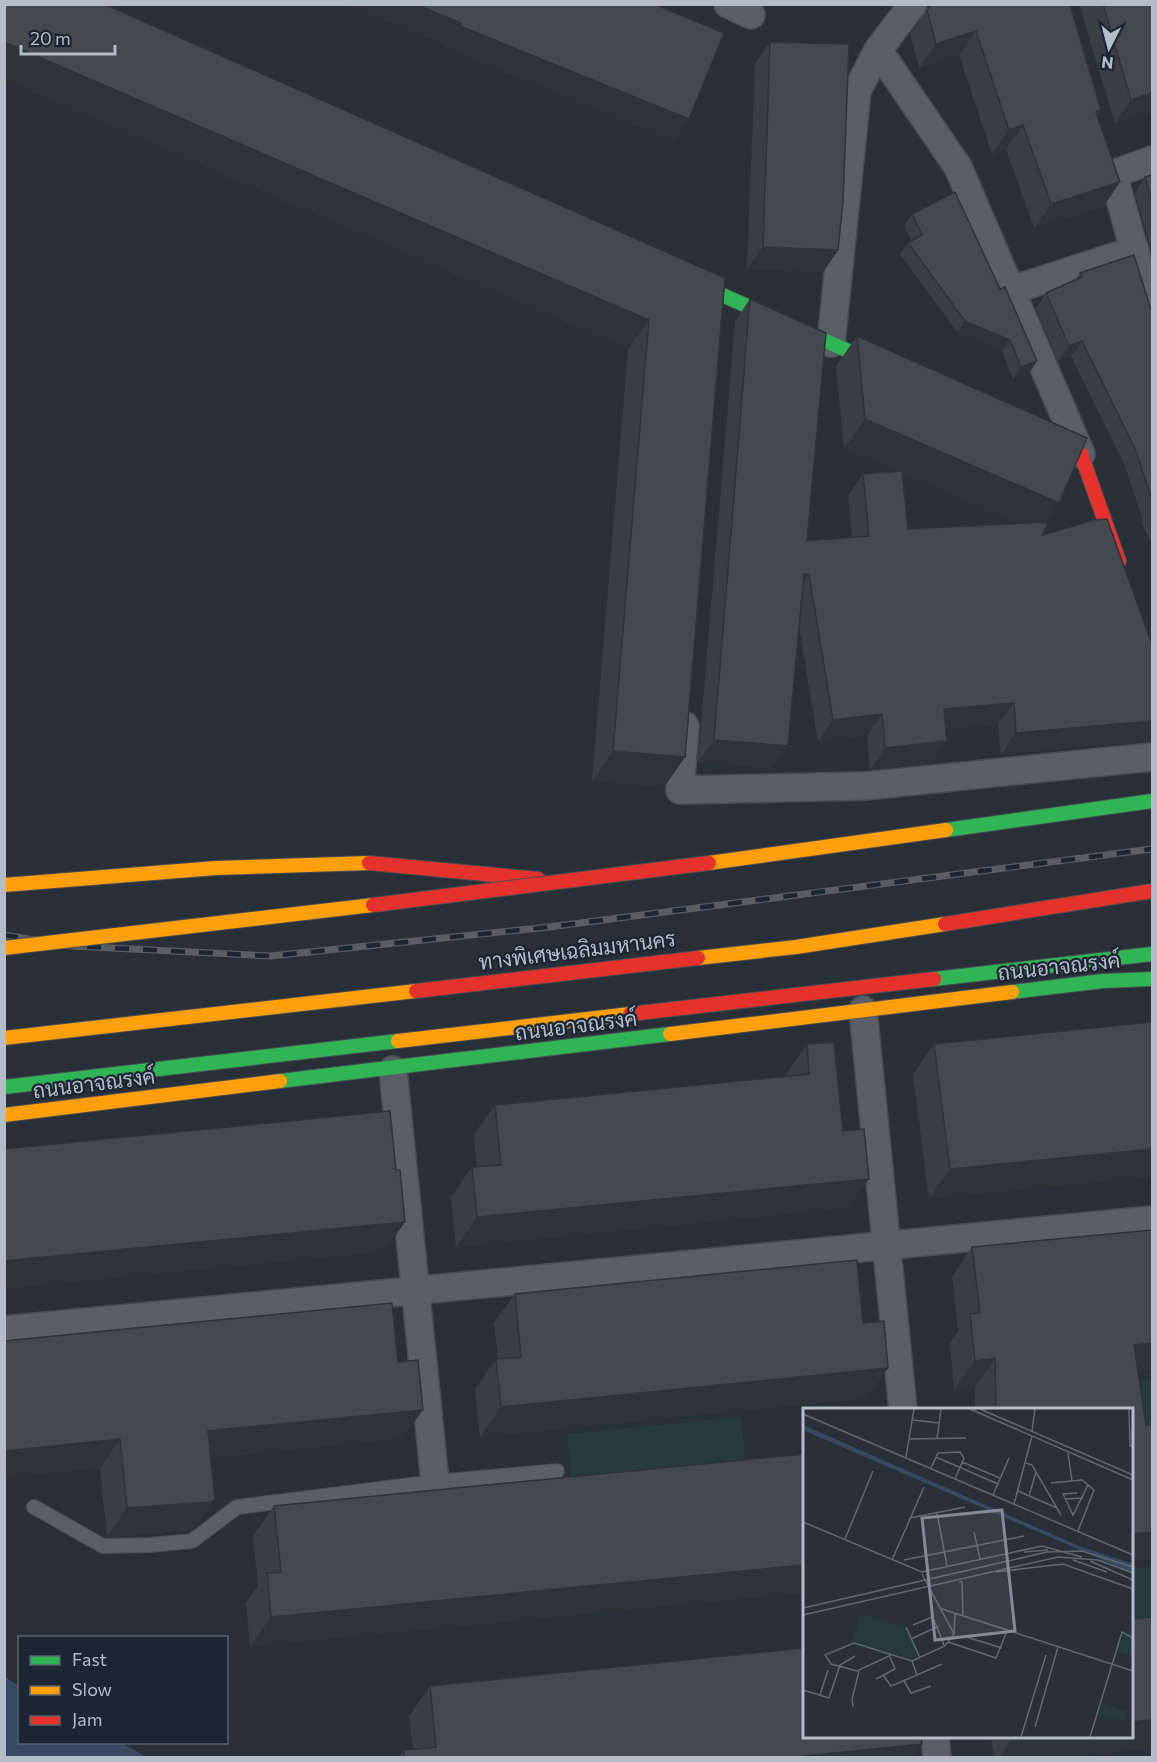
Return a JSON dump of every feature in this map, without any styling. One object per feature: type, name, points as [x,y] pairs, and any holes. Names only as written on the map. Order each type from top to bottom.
[{"type":"main road","points":[[667,271],[720,307],[831,343],[907,377]]},
{"type":"main road","points":[[1026,430],[1081,454],[1125,577]]},
{"type":"main road","points":[[4,948],[571,882],[1152,801]]},
{"type":"main road","points":[[4,885],[185,871],[344,863],[402,865],[571,882]]},
{"type":"main road","name":"ทางพิเศษเฉลิมมหานคร","points":[[4,1038],[796,947],[1152,891]]},
{"type":"main road","name":"ถนนอาจณรงค์","points":[[4,1088],[1152,954]]},
{"type":"main road","name":"ถนนอาจณรงค์","points":[[4,1115],[393,1070],[1103,981],[1152,979]]},
{"type":"main road","points":[[390,1042],[393,1070]]},
{"type":"street","points":[[831,343],[856,91],[878,50],[913,4]]},
{"type":"street","points":[[878,50],[958,167],[1081,454]]},
{"type":"street","points":[[1152,160],[1110,163],[1152,314]]},
{"type":"street","points":[[1012,290],[1135,250]]},
{"type":"street","points":[[688,696],[680,790],[865,786],[1152,757]]},
{"type":"street","points":[[863,1010],[903,1408]]},
{"type":"street","points":[[393,1070],[435,1482]]},
{"type":"street","points":[[4,1330],[1152,1220]]},
{"type":"street","points":[[935,1738],[937,1758]]},
{"type":"lane","points":[[34,1507],[103,1546],[150,1545],[192,1541],[237,1507],[435,1482],[556,1471]]},
{"type":"green space","points":[[1152,1380],[1152,1447],[1145,1447],[1139,1382]]},
{"type":"green space","points":[[741,1417],[748,1485],[574,1503],[567,1434]]},
{"type":"green space","points":[[1152,1567],[1152,1641],[1133,1643],[1133,1568]]},
{"type":"water","points":[[5,1677],[18,1685],[18,1744],[123,1744],[147,1757],[5,1757]]},
{"type":"building","points":[[4,4],[104,4],[725,278],[685,757],[613,751],[649,320],[4,42]]},
{"type":"building","points":[[415,4],[654,4],[724,33],[689,119],[460,26],[461,23]]},
{"type":"building","points":[[931,4],[1070,4],[1101,110],[1096,112],[1120,182],[1051,204],[1023,125],[1009,130],[976,31],[936,44],[927,10]]},
{"type":"building","points":[[1103,4],[1152,4],[1152,93],[1131,100]]},
{"type":"building","points":[[770,42],[849,44],[843,202],[838,250],[763,247]]},
{"type":"building","points":[[1152,175],[1152,201],[1145,177]]},
{"type":"building","points":[[955,192],[1000,289],[1005,287],[1037,361],[1021,367],[1010,340],[965,321],[908,243],[922,235],[912,214]]},
{"type":"building","points":[[1134,255],[1152,310],[1152,500],[1136,451],[1082,341],[1069,346],[1046,293],[1082,277],[1080,273]]},
{"type":"building","points":[[750,299],[826,333],[807,541],[869,536],[863,474],[902,471],[908,529],[1048,522],[1043,535],[1093,520],[1107,519],[1152,642],[1152,721],[1016,733],[1014,703],[944,709],[947,741],[885,748],[882,714],[833,720],[809,574],[804,574],[788,746],[714,740]]},
{"type":"building","points":[[857,336],[1087,438],[1059,503],[865,419]]},
{"type":"building","points":[[1152,1022],[1152,1149],[950,1169],[934,1044]]},
{"type":"building","points":[[834,1042],[843,1131],[864,1129],[869,1179],[477,1217],[472,1167],[501,1165],[495,1105],[809,1074],[807,1044]]},
{"type":"building","points":[[390,1111],[396,1170],[400,1170],[405,1222],[4,1261],[4,1149]]},
{"type":"building","points":[[1152,1230],[1152,1343],[1134,1345],[1146,1425],[1152,1425],[1152,1532],[1133,1534],[1133,1408],[996,1408],[995,1358],[975,1361],[970,1314],[980,1313],[972,1247]]},
{"type":"building","points":[[857,1260],[863,1323],[884,1321],[888,1368],[501,1407],[496,1359],[521,1357],[515,1294]]},
{"type":"building","points":[[392,1303],[398,1362],[418,1360],[423,1410],[208,1431],[215,1499],[211,1502],[127,1508],[120,1439],[4,1451],[4,1341]]},
{"type":"building","points":[[803,1454],[803,1565],[271,1617],[267,1573],[281,1572],[274,1506]]},
{"type":"building","points":[[1152,1617],[1152,1720],[1133,1722],[1133,1619]]},
{"type":"building","points":[[803,1648],[803,1738],[921,1738],[922,1744],[785,1758],[404,1758],[404,1750],[436,1747],[430,1686]]},
{"type":"railway","points":[[4,935],[72,946],[271,956],[549,927],[1152,849]]},
{"type":"traffic: fast","points":[[684,278],[889,369]]},
{"type":"traffic: fast","points":[[946,830],[1152,801]]},
{"type":"traffic: fast","points":[[934,979],[1152,954]]},
{"type":"traffic: fast","points":[[1012,992],[1103,981],[1152,979]]},
{"type":"traffic: fast","points":[[280,1081],[670,1034]]},
{"type":"traffic: fast","points":[[4,1087],[398,1041]]},
{"type":"traffic: slow","points":[[709,863],[946,830]]},
{"type":"traffic: slow","points":[[4,885],[216,868],[369,863]]},
{"type":"traffic: slow","points":[[4,948],[373,905]]},
{"type":"traffic: slow","points":[[698,958],[796,947],[945,924]]},
{"type":"traffic: slow","points":[[4,1038],[416,991]]},
{"type":"traffic: slow","points":[[670,1034],[1012,992]]},
{"type":"traffic: slow","points":[[398,1041],[630,1014]]},
{"type":"traffic: slow","points":[[4,1115],[280,1081]]},
{"type":"traffic: jam","points":[[1040,436],[1081,454],[1119,561]]},
{"type":"traffic: jam","points":[[369,863],[538,879]]},
{"type":"traffic: jam","points":[[373,905],[709,863]]},
{"type":"traffic: jam","points":[[945,924],[1152,891]]},
{"type":"traffic: jam","points":[[416,991],[698,958]]},
{"type":"traffic: jam","points":[[630,1014],[934,979]]}]
